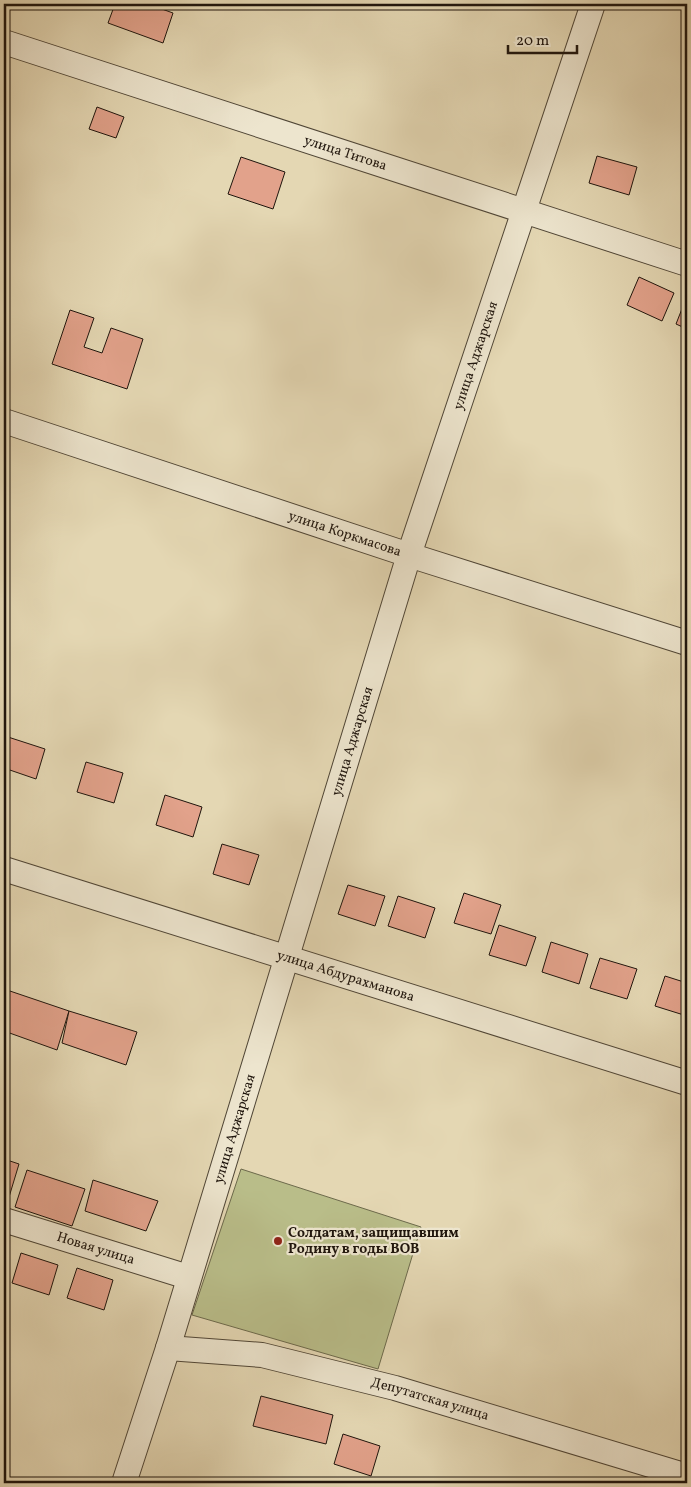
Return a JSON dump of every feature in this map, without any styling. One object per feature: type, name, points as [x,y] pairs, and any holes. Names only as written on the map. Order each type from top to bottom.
[{"type":"street","name":"улица Аджарская","points":[[124,1483],[168,1348],[188,1277],[409,555],[592,4]]},
{"type":"street","name":"улица Титова","points":[[4,42],[687,264]]},
{"type":"street","name":"улица Коркмасова","points":[[4,421],[409,555],[687,643]]},
{"type":"street","name":"улица Абдурахманова","points":[[4,869],[286,959],[687,1083]]},
{"type":"street","name":"Новая улица","points":[[4,1220],[188,1277]]},
{"type":"street","name":"Депутатская улица","points":[[168,1348],[262,1355],[357,1379],[687,1476]]},
{"type":"green space","points":[[241,1169],[421,1227],[378,1369],[192,1315]]},
{"type":"building","points":[[115,4],[148,4],[173,13],[163,43],[108,23]]},
{"type":"building","points":[[97,107],[124,117],[116,138],[89,129]]},
{"type":"building","points":[[597,156],[637,167],[629,195],[589,183]]},
{"type":"building","points":[[241,157],[285,172],[273,209],[228,194]]},
{"type":"building","points":[[639,277],[674,293],[662,321],[627,305]]},
{"type":"building","points":[[687,296],[687,329],[676,324]]},
{"type":"building","points":[[70,310],[94,318],[84,347],[102,353],[111,328],[143,339],[127,389],[52,364]]},
{"type":"building","points":[[8,737],[45,749],[36,779],[4,768],[4,752]]},
{"type":"building","points":[[86,762],[123,773],[114,803],[77,792]]},
{"type":"building","points":[[165,795],[202,807],[193,837],[156,825]]},
{"type":"building","points":[[222,844],[259,855],[249,885],[213,874]]},
{"type":"building","points":[[348,885],[385,896],[375,926],[338,914]]},
{"type":"building","points":[[464,893],[501,905],[491,934],[454,923]]},
{"type":"building","points":[[398,896],[435,908],[425,938],[388,926]]},
{"type":"building","points":[[499,925],[536,937],[526,966],[489,955]]},
{"type":"building","points":[[551,942],[588,954],[579,984],[542,972]]},
{"type":"building","points":[[600,958],[637,969],[627,999],[590,988]]},
{"type":"building","points":[[665,976],[687,983],[687,1016],[655,1006]]},
{"type":"building","points":[[4,989],[69,1011],[57,1050],[4,1031]]},
{"type":"building","points":[[69,1011],[137,1032],[126,1065],[62,1043]]},
{"type":"building","points":[[4,1159],[19,1164],[6,1207],[4,1206]]},
{"type":"building","points":[[27,1170],[85,1189],[72,1226],[15,1207]]},
{"type":"building","points":[[93,1180],[158,1201],[146,1231],[85,1211]]},
{"type":"building","points":[[21,1253],[58,1265],[49,1295],[12,1283]]},
{"type":"building","points":[[77,1268],[113,1280],[104,1310],[67,1298]]},
{"type":"building","points":[[261,1396],[333,1415],[326,1444],[253,1426]]},
{"type":"building","points":[[343,1434],[380,1446],[371,1476],[334,1464]]},
{"type":"place","name":"Солдатам, защищавшим Родину в годы ВОВ","points":[[278,1241]]}]
